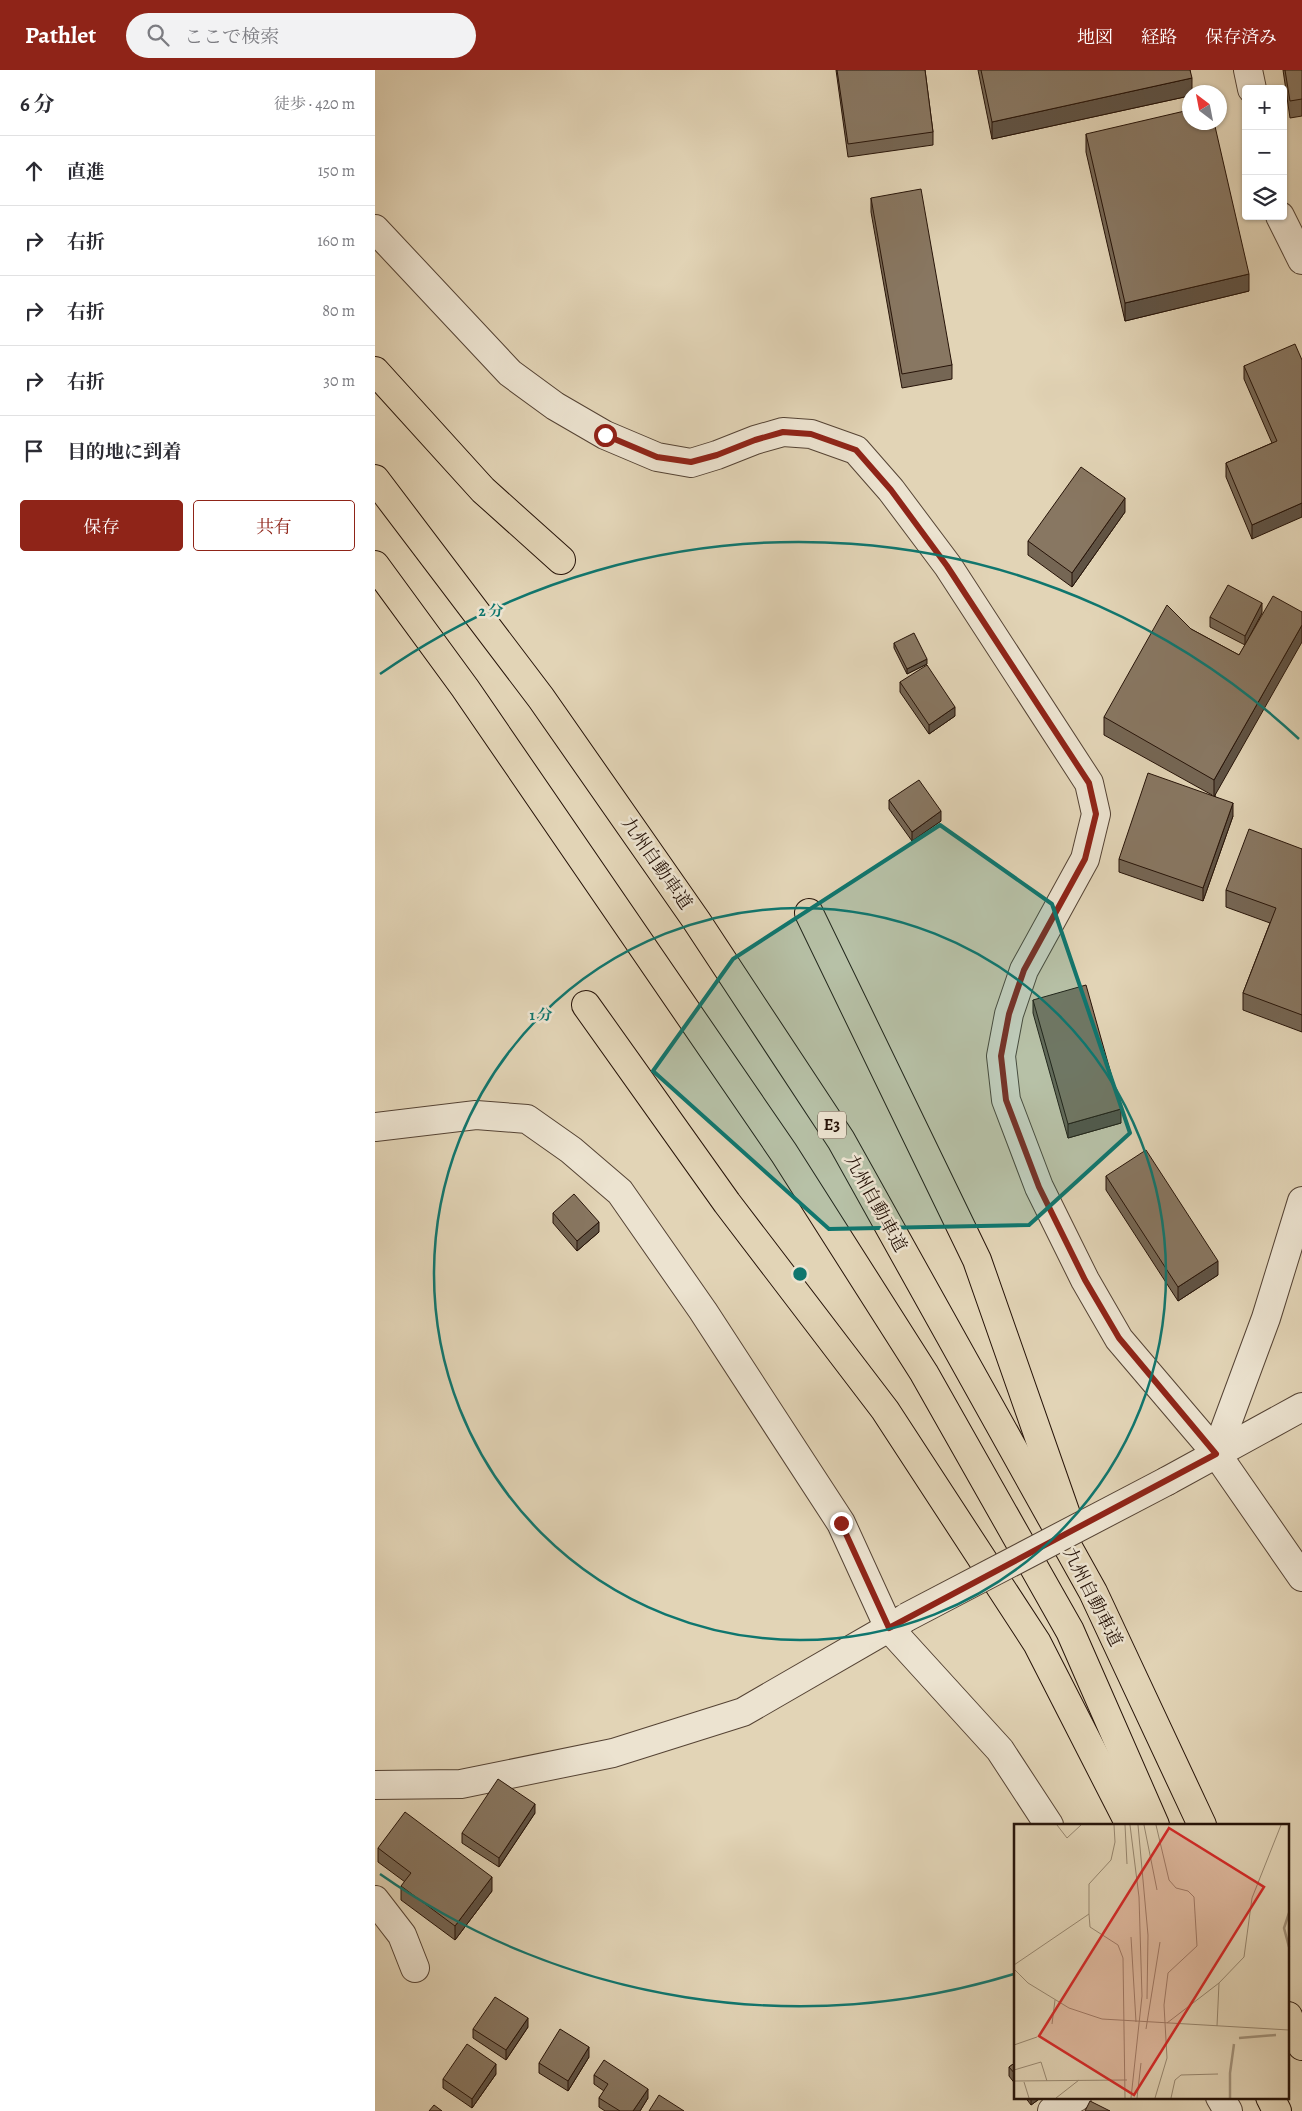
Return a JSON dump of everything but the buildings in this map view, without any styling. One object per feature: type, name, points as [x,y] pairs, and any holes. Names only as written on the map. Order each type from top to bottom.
[{"type":"highway","points":[[375,371],[483,490],[561,560]]},
{"type":"highway","name":"九州自動車道","points":[[375,479],[541,698],[696,920],[841,1140],[1093,1592],[1201,1824]]},
{"type":"highway","name":"九州自動車道","points":[[375,565],[465,688],[783,1153],[924,1373],[1070,1631],[1155,1824]]},
{"type":"highway","points":[[809,913],[977,1260],[1093,1592]]},
{"type":"highway","points":[[586,1006],[727,1203],[885,1410],[1037,1643],[1129,1824]]},
{"type":"highway","points":[[1289,2018],[1302,2046]]},
{"type":"highway","points":[[1271,2098],[1279,2111]]},
{"type":"highway","points":[[1275,2098],[1279,2111]]},
{"type":"street","points":[[1248,70],[1250,85]]},
{"type":"street","points":[[1282,220],[1302,260]]},
{"type":"street","points":[[375,229],[510,372],[555,406],[605,435],[657,457],[691,462],[783,432],[811,434],[856,450],[891,490],[947,566],[1089,783],[1096,814],[1085,859],[1024,970],[1009,1014],[1001,1056],[1006,1100],[1039,1187],[1085,1280],[1119,1338],[1216,1454],[1302,1577]]},
{"type":"street","points":[[375,1127],[476,1115],[527,1119],[571,1150],[620,1192],[703,1310],[841,1523],[898,1623],[1000,1750],[1048,1824]]},
{"type":"street","points":[[1216,1454],[1267,1318],[1302,1200]]},
{"type":"street","points":[[375,1785],[461,1784],[613,1753],[743,1712],[898,1623],[1167,1481],[1302,1407]]},
{"type":"street","points":[[375,1900],[402,1934],[415,1968]]},
{"type":"street","points":[[1052,2111],[1075,2098]]},
{"type":"street","points":[[1221,2098],[1228,2111]]},
{"type":"highlighted area","points":[[940,825],[1052,904],[1130,1133],[1029,1225],[829,1229],[653,1071],[733,959]]},
{"type":"route","points":[[605,435],[657,457],[691,462],[783,432],[811,434],[856,450],[891,490],[947,566],[1089,783],[1096,814],[1085,859],[1024,970],[1009,1014],[1001,1056],[1006,1100],[1039,1187],[1085,1280],[1119,1338],[1216,1454],[889,1628],[841,1523]]}]
